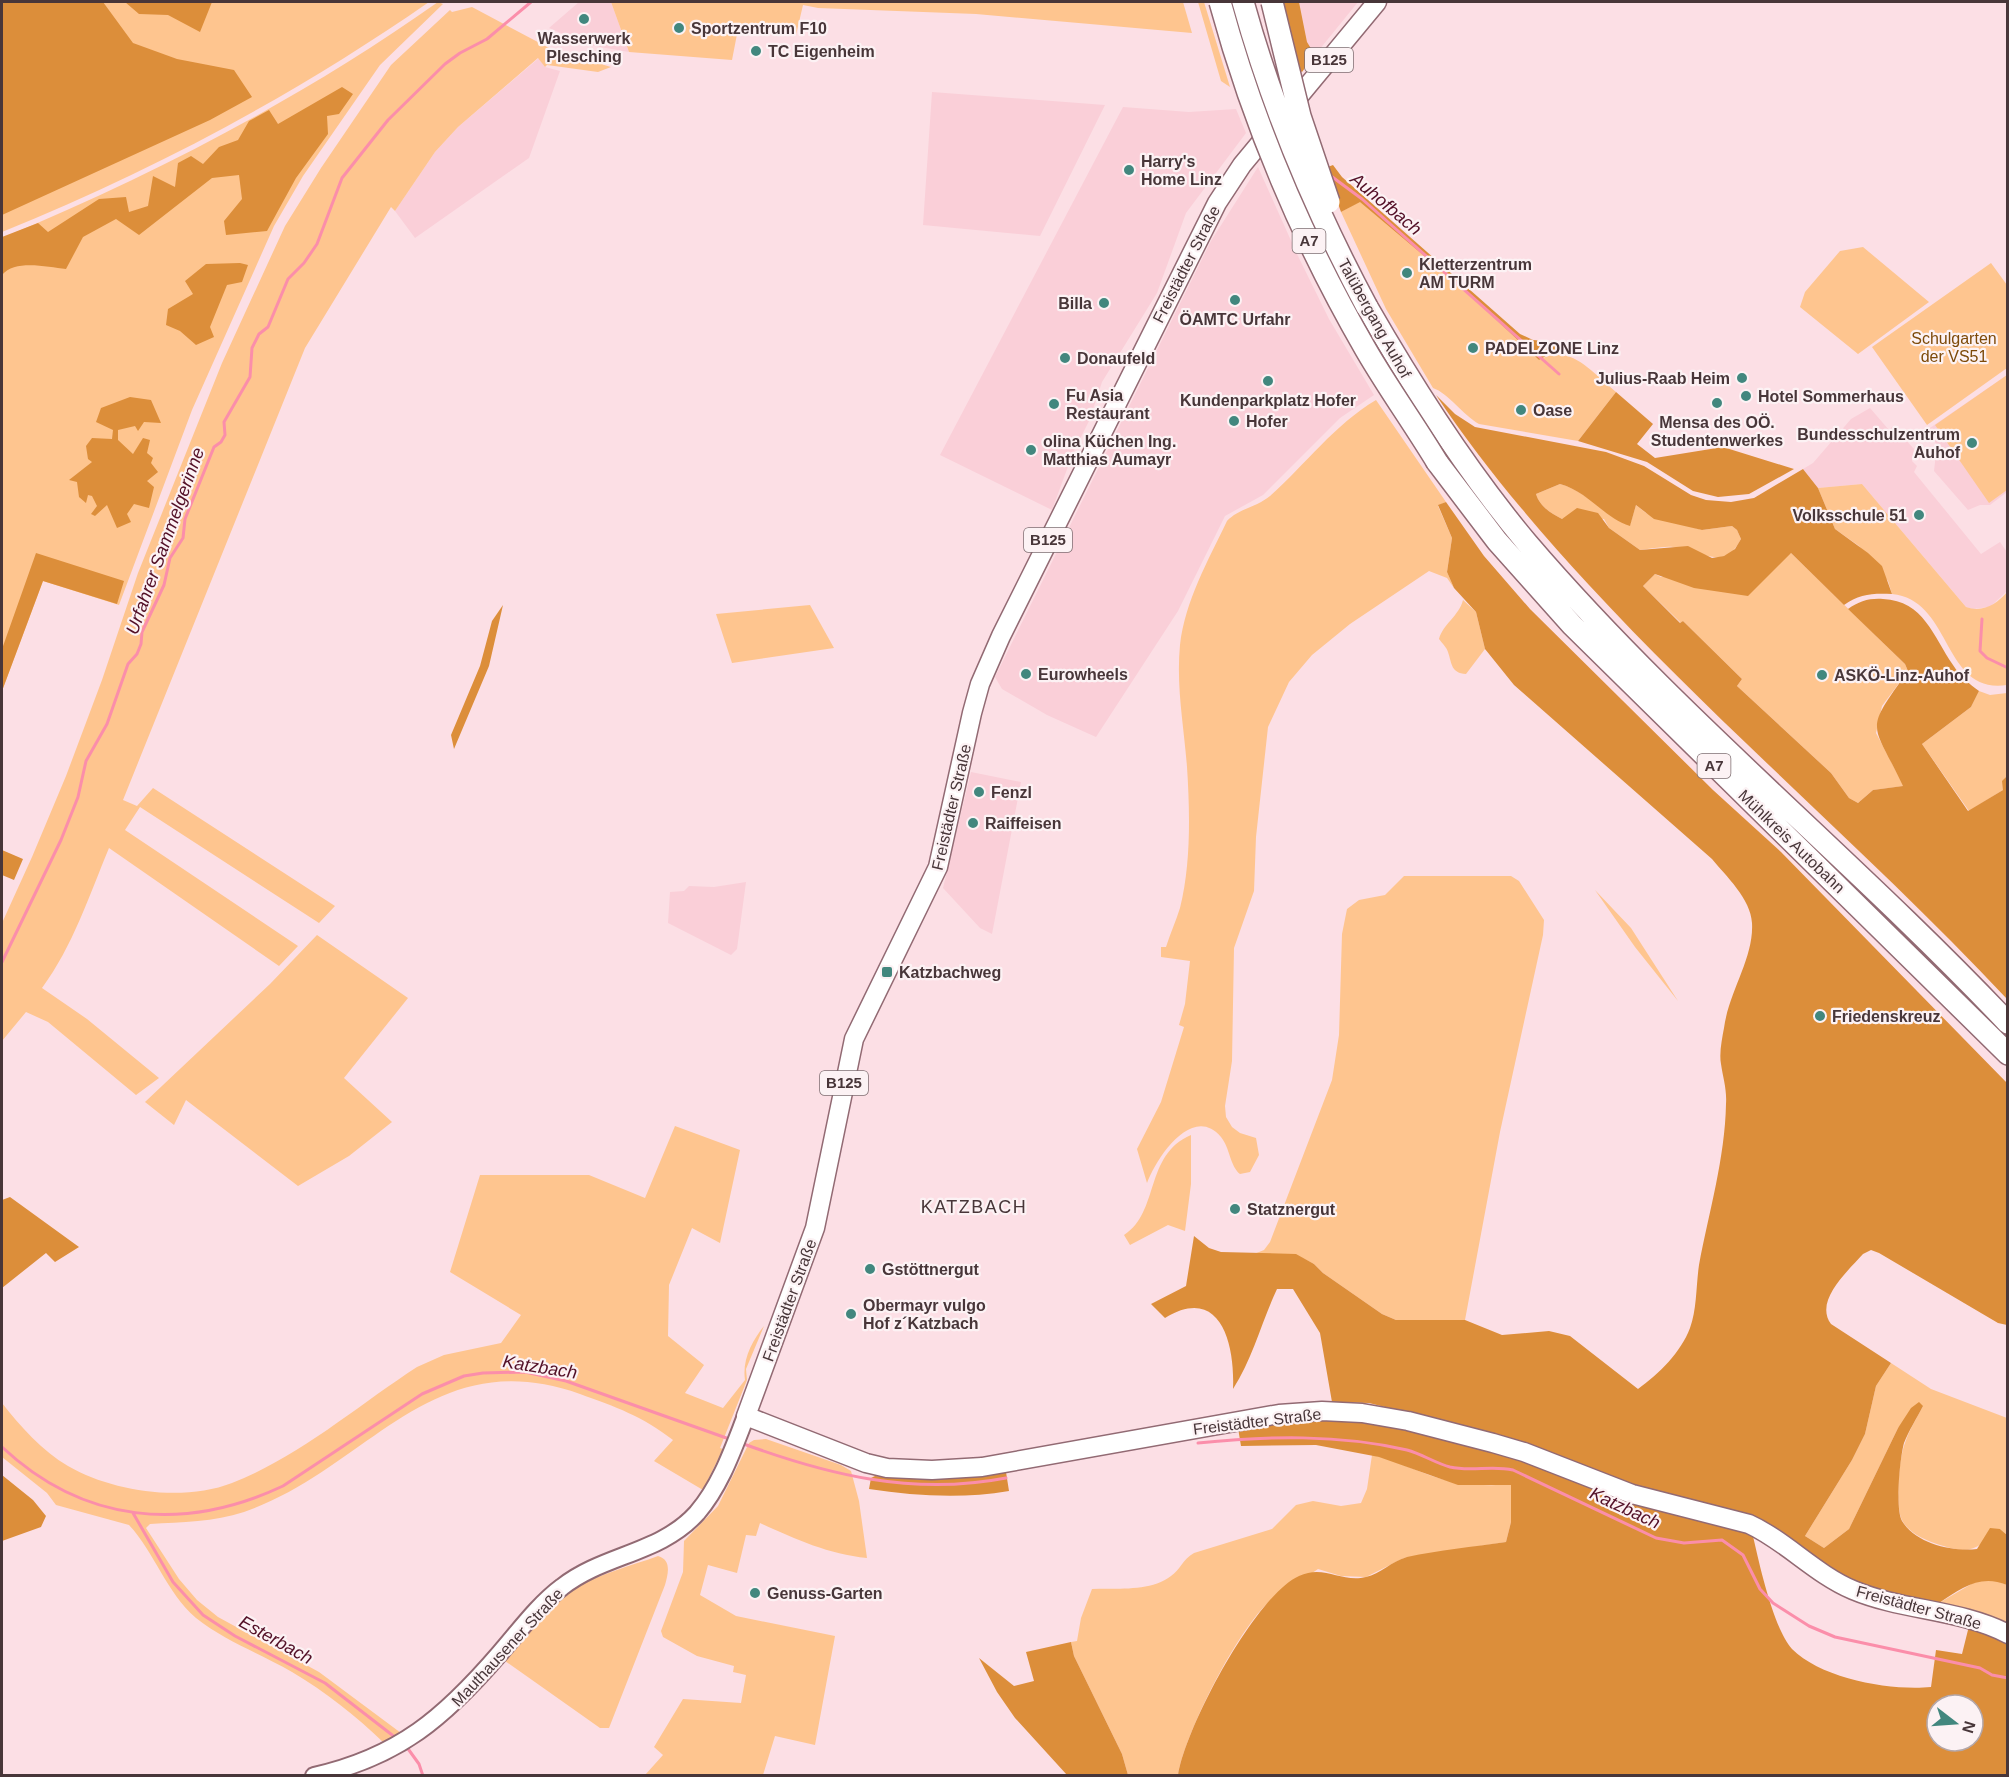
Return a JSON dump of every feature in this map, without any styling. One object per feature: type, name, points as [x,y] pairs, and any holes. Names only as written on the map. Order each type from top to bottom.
[{"type":"highway","name":"Talübergang Auhof","points":[[1220,2],[1267,144],[1310,243],[1366,350],[1437,462]]},
{"type":"highway","name":"Talübergang Auhof","points":[[1243,2],[1268,81],[1302,172],[1366,307],[1424,402],[1483,486]]},
{"type":"highway","points":[[1272,2],[1303,124],[1327,196],[1352,254],[1366,307]]},
{"type":"highway","name":"Mühlkreis Autobahn","points":[[1437,462],[1497,541],[1572,625],[2007,1054]]},
{"type":"highway","name":"Mühlkreis Autobahn","points":[[1483,486],[1533,550],[1603,626],[2007,1023]]},
{"type":"main road","name":"Freistädter Straße","points":[[1377,2],[1242,165],[1217,202],[991,657],[972,713],[938,867],[854,1039],[815,1228],[743,1424],[866,1463],[887,1468],[932,1470],[982,1467],[1279,1414],[1332,1412],[1383,1416],[1504,1446],[1632,1494],[1749,1524],[1767,1532],[1852,1590],[1892,1602],[1977,1621],[2007,1634]]},
{"type":"main road","name":"Mauthausener Straße","points":[[314,1776],[356,1765],[411,1738],[457,1701],[561,1587],[590,1570],[652,1547],[683,1526],[708,1498],[743,1424]]},
{"type":"shaded area","points":[[2,2],[103,2],[133,43],[177,59],[234,70],[252,97],[210,120],[2,215]]},
{"type":"shaded area","points":[[125,2],[212,2],[200,32],[168,15],[139,14]]},
{"type":"shaded area","points":[[579,2],[611,2],[629,52],[589,45],[549,28]]},
{"type":"shaded area","points":[[1280,2],[1299,2],[1307,42],[1315,55],[1302,72],[1294,67]]},
{"type":"shaded area","points":[[1299,2],[1358,2],[1315,55],[1307,42]]},
{"type":"shaded area","points":[[539,58],[545,67],[560,71],[529,158],[415,238],[395,211],[435,152],[458,127]]},
{"type":"shaded area","points":[[342,87],[353,94],[339,114],[327,116],[328,134],[296,178],[267,231],[226,235],[224,221],[242,199],[239,175],[212,178],[139,235],[116,219],[83,237],[66,269],[23,266],[8,270],[2,275],[2,237],[38,223],[48,232],[99,199],[126,197],[129,212],[148,206],[153,176],[175,187],[178,163],[191,156],[203,164],[219,147],[238,140],[249,121],[269,110],[278,124]]},
{"type":"shaded area","points":[[932,92],[1105,105],[1040,236],[923,225]]},
{"type":"shaded area","points":[[1123,107],[1189,112],[1236,109],[1246,133],[1186,213],[1157,293],[1102,382],[1089,421],[1073,453],[1052,510],[940,455]]},
{"type":"shaded area","points":[[1333,165],[1342,177],[1520,334],[1533,340],[1557,342],[1561,353],[1551,353],[1539,360],[1460,286],[1360,202],[1341,212],[1325,168]]},
{"type":"shaded area","points":[[1258,167],[1329,319],[1374,395],[1340,418],[1263,495],[1225,516],[1178,611],[1096,737],[1047,715],[1002,689],[995,677],[1211,241]]},
{"type":"shaded area","points":[[240,263],[248,265],[242,282],[227,285],[210,327],[214,337],[196,345],[180,331],[166,325],[168,309],[193,294],[185,281],[206,264]]},
{"type":"shaded area","name":"Bundesschulzentrum Auhof","points":[[2007,375],[2007,492],[1990,505],[1980,505],[1968,510],[1934,471],[1937,445],[1927,430]]},
{"type":"shaded area","points":[[1616,392],[1653,424],[1637,444],[1655,458],[1723,447],[1794,469],[1749,494],[1718,497],[1693,491],[1647,462],[1578,441]]},
{"type":"shaded area","points":[[1436,395],[1455,414],[1475,427],[1606,452],[1644,466],[1691,495],[1706,500],[1731,502],[1754,498],[1803,469],[1818,488],[1835,529],[1882,566],[1892,594],[1866,595],[1855,598],[1844,605],[1791,553],[1748,596],[1694,588],[1655,574],[1643,586],[1680,623],[1683,621],[1742,679],[1737,686],[1831,773],[1849,798],[1858,803],[1873,790],[1903,786],[1884,749],[1877,727],[1878,718],[1884,706],[1908,671],[1905,664],[1848,609],[1869,600],[1897,601],[1918,613],[1926,622],[1956,669],[1979,691],[1971,707],[1922,744],[1968,811],[2003,790],[2002,781],[2007,776],[2007,999],[1904,894],[1744,742],[1589,585],[1528,516]],"holes":[[[1560,484],[1570,488],[1612,517],[1630,526],[1636,505],[1654,519],[1702,530],[1732,526],[1737,530],[1741,539],[1735,549],[1724,556],[1712,558],[1688,546],[1640,550],[1609,528],[1598,513],[1577,508],[1562,519],[1543,506],[1536,494]]]},
{"type":"shaded area","points":[[130,397],[151,400],[161,423],[144,422],[138,431],[135,426],[118,430],[118,440],[133,454],[143,438],[150,440],[147,453],[153,458],[151,463],[158,472],[147,481],[154,487],[149,508],[134,504],[127,514],[131,522],[117,528],[107,505],[95,516],[91,514],[97,506],[92,496],[88,495],[86,503],[79,497],[77,482],[69,480],[92,462],[88,459],[86,446],[92,438],[112,439],[113,430],[96,422],[101,408]]},
{"type":"shaded area","name":"Volksschule 51","points":[[1870,408],[1889,430],[1893,426],[1914,449],[1912,461],[1917,466],[1914,472],[1981,554],[2000,542],[2007,552],[2007,591],[1990,607],[1972,609],[1966,607],[1862,484],[1818,488],[1803,469],[1813,463],[1851,419]]},
{"type":"shaded area","points":[[1446,502],[1484,556],[1530,609],[1713,790],[1781,852],[2007,1083],[2007,1325],[1998,1323],[1879,1253],[1871,1250],[1863,1254],[1841,1278],[1829,1296],[1827,1315],[1831,1324],[1891,1363],[1876,1386],[1865,1434],[1852,1460],[1805,1536],[1824,1548],[1849,1529],[1898,1428],[1911,1408],[1919,1402],[1923,1406],[1904,1443],[1901,1459],[1899,1506],[1902,1521],[1916,1536],[1926,1541],[1946,1548],[1967,1550],[1977,1549],[1990,1528],[2000,1529],[2007,1535],[2007,1585],[1988,1581],[1972,1584],[1939,1603],[1889,1594],[1854,1582],[1833,1570],[1780,1530],[1742,1513],[1650,1491],[1517,1440],[1369,1403],[1332,1402],[1320,1333],[1293,1289],[1277,1289],[1246,1365],[1233,1389],[1231,1355],[1227,1338],[1221,1324],[1212,1314],[1200,1309],[1184,1309],[1165,1318],[1151,1304],[1186,1286],[1194,1236],[1209,1248],[1221,1252],[1296,1254],[1314,1264],[1323,1273],[1382,1314],[1396,1320],[1465,1320],[1502,1335],[1549,1331],[1570,1336],[1638,1389],[1668,1362],[1681,1346],[1690,1328],[1699,1265],[1723,1144],[1726,1099],[1720,1060],[1722,1041],[1727,1014],[1752,936],[1751,914],[1737,888],[1712,859],[1514,685],[1485,649],[1476,612],[1454,588],[1447,572],[1452,538],[1438,505]]},
{"type":"shaded area","points":[[36,553],[124,581],[117,604],[43,581],[2,691],[2,649]]},
{"type":"shaded area","points":[[503,605],[489,666],[454,749],[451,735],[480,666],[492,621]]},
{"type":"shaded area","points":[[971,772],[1021,782],[992,934],[980,928],[943,888]]},
{"type":"shaded area","points":[[2,850],[23,859],[14,880],[2,875]]},
{"type":"shaded area","points":[[746,882],[737,949],[731,955],[668,923],[670,892],[684,891],[689,886],[714,887]]},
{"type":"shaded area","points":[[10,1197],[79,1247],[55,1262],[46,1253],[2,1288],[2,1200]]},
{"type":"shaded area","points":[[1317,1419],[1352,1419],[1429,1431],[1736,1526],[1753,1536],[1773,1612],[1785,1640],[1792,1649],[1821,1668],[1858,1681],[1897,1687],[1931,1687],[1936,1650],[1962,1654],[1969,1626],[2007,1641],[2007,1775],[1178,1776],[1183,1754],[1208,1697],[1243,1635],[1281,1588],[1308,1573],[1325,1573],[1348,1578],[1366,1577],[1407,1557],[1506,1542],[1511,1522],[1511,1485],[1458,1485],[1379,1457],[1316,1445],[1241,1446],[1238,1428]]},
{"type":"shaded area","points":[[1006,1472],[1009,1491],[939,1496],[869,1489],[871,1478],[875,1476],[928,1480]]},
{"type":"shaded area","points":[[2,1475],[33,1500],[46,1516],[41,1527],[2,1541]]},
{"type":"shaded area","points":[[1071,1642],[1074,1656],[1122,1754],[1128,1775],[1067,1775],[1015,1718],[997,1692],[979,1658],[1014,1686],[1034,1681],[1026,1652]]},
{"type":"green space","points":[[2,2],[429,2],[327,69],[222,129],[114,183],[2,232]]},
{"type":"green space","points":[[438,2],[443,4],[380,65],[303,176],[274,226],[192,410],[119,605],[43,581],[2,691],[2,238],[116,188],[227,132],[334,70]]},
{"type":"green space","name":"Sportzentrum F10","points":[[611,2],[1183,2],[1192,33],[976,14],[818,8],[803,5],[796,35],[739,24],[732,60],[629,52]]},
{"type":"green space","points":[[1198,2],[1204,2],[1230,87],[1221,81]]},
{"type":"green space","points":[[472,7],[551,49],[611,67],[598,72],[547,65],[545,67],[538,58],[458,127],[435,152],[395,211],[391,207],[305,348],[123,800],[137,806],[153,788],[335,906],[319,923],[140,807],[125,830],[298,946],[279,966],[109,848],[72,938],[42,988],[87,1019],[159,1078],[136,1095],[48,1022],[26,1012],[2,1041],[2,923],[66,776],[102,680],[138,573],[222,363],[285,226],[321,168],[391,65],[450,10],[452,12]]},
{"type":"green space","points":[[1360,201],[1460,286],[1539,360],[1550,356],[1571,357],[1616,392],[1578,441],[1479,424],[1444,394],[1433,388],[1386,309],[1341,212]]},
{"type":"green space","points":[[1863,247],[1929,302],[1858,354],[1800,307],[1805,292],[1840,251]]},
{"type":"green space","name":"Schulgarten der VS51","points":[[1991,263],[2007,285],[2007,368],[1927,425],[1872,347]]},
{"type":"green space","name":"Bundesschulzentrum Auhof","points":[[2007,375],[2007,490],[1989,503],[1935,425]]},
{"type":"green space","points":[[1376,400],[1446,502],[1438,506],[1452,538],[1447,572],[1454,588],[1447,578],[1429,571],[1350,624],[1312,655],[1289,682],[1268,727],[1256,837],[1254,891],[1234,948],[1232,1061],[1225,1106],[1226,1117],[1232,1127],[1240,1133],[1256,1138],[1259,1155],[1250,1172],[1240,1174],[1221,1137],[1210,1128],[1198,1126],[1176,1138],[1158,1161],[1147,1183],[1137,1149],[1161,1102],[1184,1027],[1179,1025],[1185,1004],[1190,961],[1161,957],[1161,947],[1166,947],[1180,908],[1188,856],[1188,784],[1179,676],[1180,645],[1187,613],[1198,582],[1227,521],[1270,496],[1333,433]]},
{"type":"green space","points":[[1560,484],[1580,493],[1613,517],[1630,525],[1636,505],[1646,513],[1702,530],[1732,526],[1737,530],[1741,539],[1727,555],[1719,557],[1673,547],[1640,550],[1609,528],[1604,519],[1569,516],[1562,519],[1546,509],[1536,494]]},
{"type":"green space","points":[[1862,484],[1966,607],[1984,608],[1999,600],[2007,592],[2007,685],[1986,684],[1970,676],[1958,662],[1927,612],[1912,600],[1892,594],[1888,581],[1859,546],[1835,529],[1818,488]]},
{"type":"green space","name":"ASKÖ-Linz-Auhof","points":[[1791,553],[1905,664],[1908,671],[1882,706],[1876,733],[1904,786],[1873,790],[1858,803],[1849,798],[1831,773],[1737,686],[1742,679],[1683,621],[1681,623],[1643,586],[1655,574],[1661,577]]},
{"type":"green space","points":[[1463,600],[1476,612],[1485,649],[1466,674],[1455,670],[1447,650],[1439,639]]},
{"type":"green space","points":[[810,605],[834,648],[732,663],[716,614]]},
{"type":"green space","points":[[1979,691],[1990,695],[2007,693],[2007,776],[2003,781],[2003,790],[1969,811],[1922,744],[1971,707]]},
{"type":"green space","points":[[1404,876],[1511,876],[1519,881],[1544,920],[1543,935],[1500,1132],[1465,1320],[1396,1320],[1382,1314],[1323,1273],[1314,1264],[1296,1255],[1254,1254],[1264,1250],[1270,1242],[1332,1080],[1339,1035],[1342,934],[1347,909],[1359,900],[1385,895]]},
{"type":"green space","points":[[1595,890],[1631,928],[1678,1001],[1635,947]]},
{"type":"green space","points":[[317,935],[408,998],[344,1078],[392,1122],[349,1156],[298,1186],[186,1100],[174,1125],[145,1102],[270,984]]},
{"type":"green space","points":[[675,1126],[740,1150],[720,1243],[692,1228],[669,1285],[668,1336],[704,1365],[685,1393],[723,1408],[745,1380],[745,1365],[749,1351],[764,1326],[746,1369],[747,1380],[720,1448],[723,1449],[703,1490],[654,1461],[673,1440],[628,1413],[580,1394],[528,1382],[482,1384],[441,1397],[403,1417],[288,1492],[244,1512],[210,1520],[150,1524],[146,1528],[179,1579],[197,1600],[218,1617],[319,1672],[401,1733],[384,1743],[352,1714],[317,1688],[280,1665],[219,1634],[196,1618],[168,1585],[129,1525],[56,1505],[47,1493],[2,1457],[2,1403],[40,1446],[68,1466],[86,1475],[127,1488],[170,1493],[192,1492],[213,1489],[257,1472],[327,1430],[417,1367],[444,1355],[501,1343],[521,1315],[450,1272],[480,1175],[589,1175],[645,1198]]},
{"type":"green space","points":[[1191,1135],[1191,1184],[1185,1231],[1168,1225],[1130,1245],[1124,1235],[1135,1225],[1143,1212],[1166,1156],[1176,1144]]},
{"type":"green space","points":[[1891,1363],[1931,1389],[2007,1418],[2007,1535],[2000,1529],[1979,1545],[1967,1550],[1959,1550],[1924,1539],[1905,1525],[1899,1504],[1901,1459],[1907,1438],[1923,1406],[1898,1428],[1849,1529],[1824,1548],[1805,1536],[1852,1460],[1865,1434],[1876,1386]]},
{"type":"green space","points":[[766,1439],[841,1465],[851,1471],[859,1501],[867,1558],[825,1549],[760,1523],[756,1536],[746,1535],[737,1573],[708,1565],[700,1595],[736,1616],[835,1636],[815,1745],[775,1736],[763,1775],[645,1775],[663,1755],[654,1747],[683,1699],[741,1703],[746,1675],[733,1672],[734,1666],[697,1656],[663,1637],[661,1631],[683,1572],[684,1541],[718,1506],[749,1443]]},
{"type":"green space","points":[[1372,1455],[1448,1481],[1480,1485],[1511,1484],[1511,1522],[1506,1542],[1404,1558],[1366,1577],[1341,1576],[1318,1569],[1271,1600],[1244,1633],[1202,1709],[1178,1775],[1128,1775],[1122,1754],[1074,1656],[1071,1642],[1077,1641],[1081,1618],[1092,1589],[1143,1587],[1163,1581],[1174,1574],[1194,1553],[1272,1529],[1296,1505],[1313,1501],[1341,1506],[1361,1503],[1367,1489]]},
{"type":"green space","points":[[658,1556],[667,1564],[665,1585],[609,1728],[600,1728],[505,1661],[547,1612],[576,1588],[606,1574]]},
{"type":"green space","points":[[1980,1579],[1995,1580],[2007,1585],[2007,1624],[1979,1612],[1939,1603]]},
{"type":"waterway","name":"Urfahrer Sammelgerinne","points":[[2,962],[61,840],[78,797],[86,761],[107,724],[128,664],[137,654],[142,632],[164,585],[170,558],[183,538],[185,519],[214,447],[225,435],[224,422],[250,377],[252,348],[259,334],[268,327],[288,279],[304,263],[317,244],[342,178],[388,120],[445,64],[487,39],[531,2]]},
{"type":"waterway","name":"Auhofbach","points":[[1331,176],[1362,199],[1559,374]]},
{"type":"waterway","name":"Auhofbach","points":[[1982,619],[1980,651],[1987,658],[2008,668]]},
{"type":"waterway","name":"Katzbach","points":[[2,1447],[33,1472],[66,1492],[100,1505],[135,1513],[172,1514],[208,1510],[246,1501],[283,1486],[422,1394],[464,1376],[525,1372],[566,1381],[732,1440]]},
{"type":"waterway","name":"Katzbach","points":[[1198,1443],[1277,1438],[1355,1441],[1407,1450],[1444,1465],[1458,1468],[1513,1470],[1656,1538],[1684,1543],[1722,1540],[1743,1555],[1760,1589],[1773,1603],[1809,1626],[1835,1637],[1980,1668],[1992,1675],[2008,1678]]},
{"type":"waterway","name":"Katzbach","points":[[741,1443],[806,1464],[871,1479],[938,1485],[1006,1478]]},
{"type":"waterway","name":"Esterbach","points":[[133,1513],[173,1582],[203,1615],[235,1636],[325,1683],[396,1738]]},
{"type":"waterway","name":"Esterbach","points":[[406,1746],[419,1764],[423,1776]]},
{"type":"place","name":"Wasserwerk Plesching","points":[[584,19]]},
{"type":"place","name":"Sportzentrum F10","points":[[679,28]]},
{"type":"place","name":"TC Eigenheim","points":[[756,51]]},
{"type":"place","name":"Harry's Home Linz","points":[[1129,170]]},
{"type":"place","name":"Kletterzentrum AM TURM","points":[[1407,273]]},
{"type":"place","name":"ÖAMTC Urfahr","points":[[1235,300]]},
{"type":"place","name":"Billa","points":[[1104,303]]},
{"type":"place","name":"PADELZONE Linz","points":[[1473,348]]},
{"type":"place","name":"Donaufeld","points":[[1065,358]]},
{"type":"place","name":"Julius-Raab Heim","points":[[1742,378]]},
{"type":"place","name":"Kundenparkplatz Hofer","points":[[1268,381]]},
{"type":"place","name":"Hotel Sommerhaus","points":[[1746,396]]},
{"type":"place","name":"Mensa des OÖ. Studentenwerkes","points":[[1717,403]]},
{"type":"place","name":"Fu Asia Restaurant","points":[[1054,404]]},
{"type":"place","name":"Oase","points":[[1521,410]]},
{"type":"place","name":"Hofer","points":[[1234,421]]},
{"type":"place","name":"Bundesschulzentrum Auhof","points":[[1972,443]]},
{"type":"place","name":"olina Küchen Ing. Matthias Aumayr","points":[[1031,450]]},
{"type":"place","name":"Volksschule 51","points":[[1919,515]]},
{"type":"place","name":"Eurowheels","points":[[1026,674]]},
{"type":"place","name":"ASKÖ-Linz-Auhof","points":[[1822,675]]},
{"type":"place","name":"Fenzl","points":[[979,792]]},
{"type":"place","name":"Raiffeisen","points":[[973,823]]},
{"type":"place","name":"Katzbachweg","points":[[887,972]]},
{"type":"place","name":"Friedenskreuz","points":[[1820,1016]]},
{"type":"place","name":"Statznergut","points":[[1235,1209]]},
{"type":"place","name":"Gstöttnergut","points":[[870,1269]]},
{"type":"place","name":"Obermayr vulgo Hof z´Katzbach","points":[[851,1314]]},
{"type":"place","name":"Genuss-Garten","points":[[755,1593]]},
{"type":"district","name":"KATZBACH","points":[[974,1207]]}]
